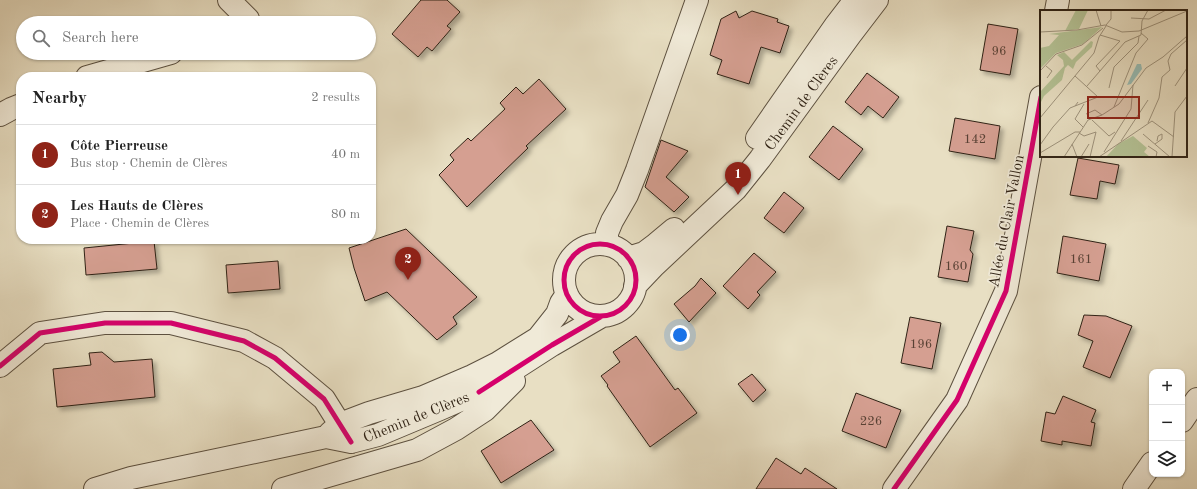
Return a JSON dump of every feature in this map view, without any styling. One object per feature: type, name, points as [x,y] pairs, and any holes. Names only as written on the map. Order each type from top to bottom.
[{"type":"street","points":[[229,0],[242,16]]},
{"type":"street","points":[[607,245],[607,233],[627,195],[637,170],[697,0]]},
{"type":"street","name":"Chemin de Clères","points":[[628,258],[644,252],[656,244],[708,200],[726,181],[855,0]]},
{"type":"street","name":"Chemin de Clères","points":[[635,286],[654,266],[736,189],[760,159],[877,0]]},
{"type":"street","points":[[1056,10],[1058,0]]},
{"type":"street","points":[[105,72],[147,60]]},
{"type":"street","name":"Allée du Clair Vallon","points":[[894,489],[957,400],[1006,291],[1040,103]]},
{"type":"street","points":[[0,116],[16,108]]},
{"type":"street","points":[[594,245],[607,245],[615,248],[628,258],[635,274],[635,286],[632,296],[627,304],[620,310],[602,316],[591,315],[581,310],[573,303],[567,294],[564,281],[566,269],[572,257],[582,249],[594,245]]},
{"type":"street","name":"Chemin de Clères","points":[[95,489],[131,478],[333,430],[369,413],[423,398],[498,363],[538,338],[557,314],[561,303],[567,294]]},
{"type":"street","name":"Chemin de Clères","points":[[0,366],[40,333],[105,323],[171,323],[244,342],[275,358],[324,399],[333,430],[352,442],[378,435],[479,392],[552,345],[602,316]]},
{"type":"street","points":[[283,489],[417,450],[456,429],[485,410],[514,381]]},
{"type":"street","points":[[1185,417],[1197,399]]},
{"type":"street","points":[[1134,489],[1149,467]]},
{"type":"building","points":[[421,0],[447,0],[460,12],[447,26],[451,29],[432,51],[427,47],[418,57],[392,34]]},
{"type":"building","points":[[736,11],[739,18],[752,11],[778,19],[777,22],[789,26],[780,53],[761,47],[749,84],[717,74],[722,60],[710,55],[721,19]]},
{"type":"building","points":[[988,24],[1018,29],[1010,75],[980,70]]},
{"type":"building","points":[[867,73],[899,97],[883,118],[868,106],[861,115],[845,102]]},
{"type":"building","points":[[539,79],[566,109],[526,146],[528,148],[467,207],[439,175],[454,160],[450,155],[468,138],[471,141],[505,109],[500,103],[516,87],[523,94]]},
{"type":"building","points":[[955,118],[1000,126],[995,159],[949,151]]},
{"type":"building","points":[[833,126],[863,149],[839,180],[809,157]]},
{"type":"building","points":[[661,140],[688,151],[666,177],[689,197],[674,212],[645,187]]},
{"type":"building","points":[[1078,158],[1119,165],[1115,184],[1100,181],[1097,199],[1070,195]]},
{"type":"building","points":[[784,192],[804,208],[784,233],[764,218]]},
{"type":"building","points":[[947,226],[974,231],[970,250],[973,254],[968,282],[938,277]]},
{"type":"building","points":[[406,229],[477,297],[453,317],[457,324],[437,340],[387,292],[365,301],[349,248],[361,244],[376,244],[376,239]]},
{"type":"building","points":[[1063,236],[1106,244],[1099,281],[1057,273]]},
{"type":"building","points":[[124,244],[154,244],[157,269],[86,275],[84,248]]},
{"type":"building","points":[[754,253],[776,272],[757,292],[760,295],[748,309],[723,286]]},
{"type":"building","points":[[278,261],[280,289],[228,293],[226,265]]},
{"type":"building","points":[[701,278],[716,293],[689,322],[674,304],[695,286]]},
{"type":"building","points":[[1084,315],[1106,316],[1132,326],[1110,378],[1083,367],[1093,341],[1078,335]]},
{"type":"building","points":[[910,317],[941,323],[932,369],[901,363]]},
{"type":"building","points":[[636,336],[675,390],[678,388],[697,413],[650,447],[601,376],[620,362],[613,352]]},
{"type":"building","points":[[102,352],[114,362],[152,359],[155,397],[57,407],[53,369],[91,365],[89,353]]},
{"type":"building","points":[[752,374],[766,390],[753,402],[738,384]]},
{"type":"building","points":[[856,393],[901,410],[886,448],[842,431]]},
{"type":"building","points":[[1063,396],[1096,410],[1091,422],[1095,423],[1091,446],[1062,441],[1062,445],[1041,441],[1046,412],[1055,414]]},
{"type":"building","points":[[531,420],[554,450],[501,483],[481,451]]},
{"type":"building","points":[[776,458],[801,474],[805,468],[837,489],[756,489]]},
{"type":"cycle path","points":[[894,489],[957,400],[1006,291],[1040,103]]},
{"type":"cycle path","points":[[600,244],[620,250],[630,260],[636,280],[630,300],[620,310],[600,316],[580,310],[570,300],[564,280],[570,260],[580,250],[600,244]]},
{"type":"cycle path","points":[[479,392],[552,345],[602,316]]},
{"type":"cycle path","points":[[0,366],[40,333],[105,323],[171,323],[244,341],[275,358],[324,399],[351,442]]},
{"type":"place","name":"Côte Pierreuse","points":[[738,195]]},
{"type":"place","name":"Les Hauts de Clères","points":[[408,280]]}]
